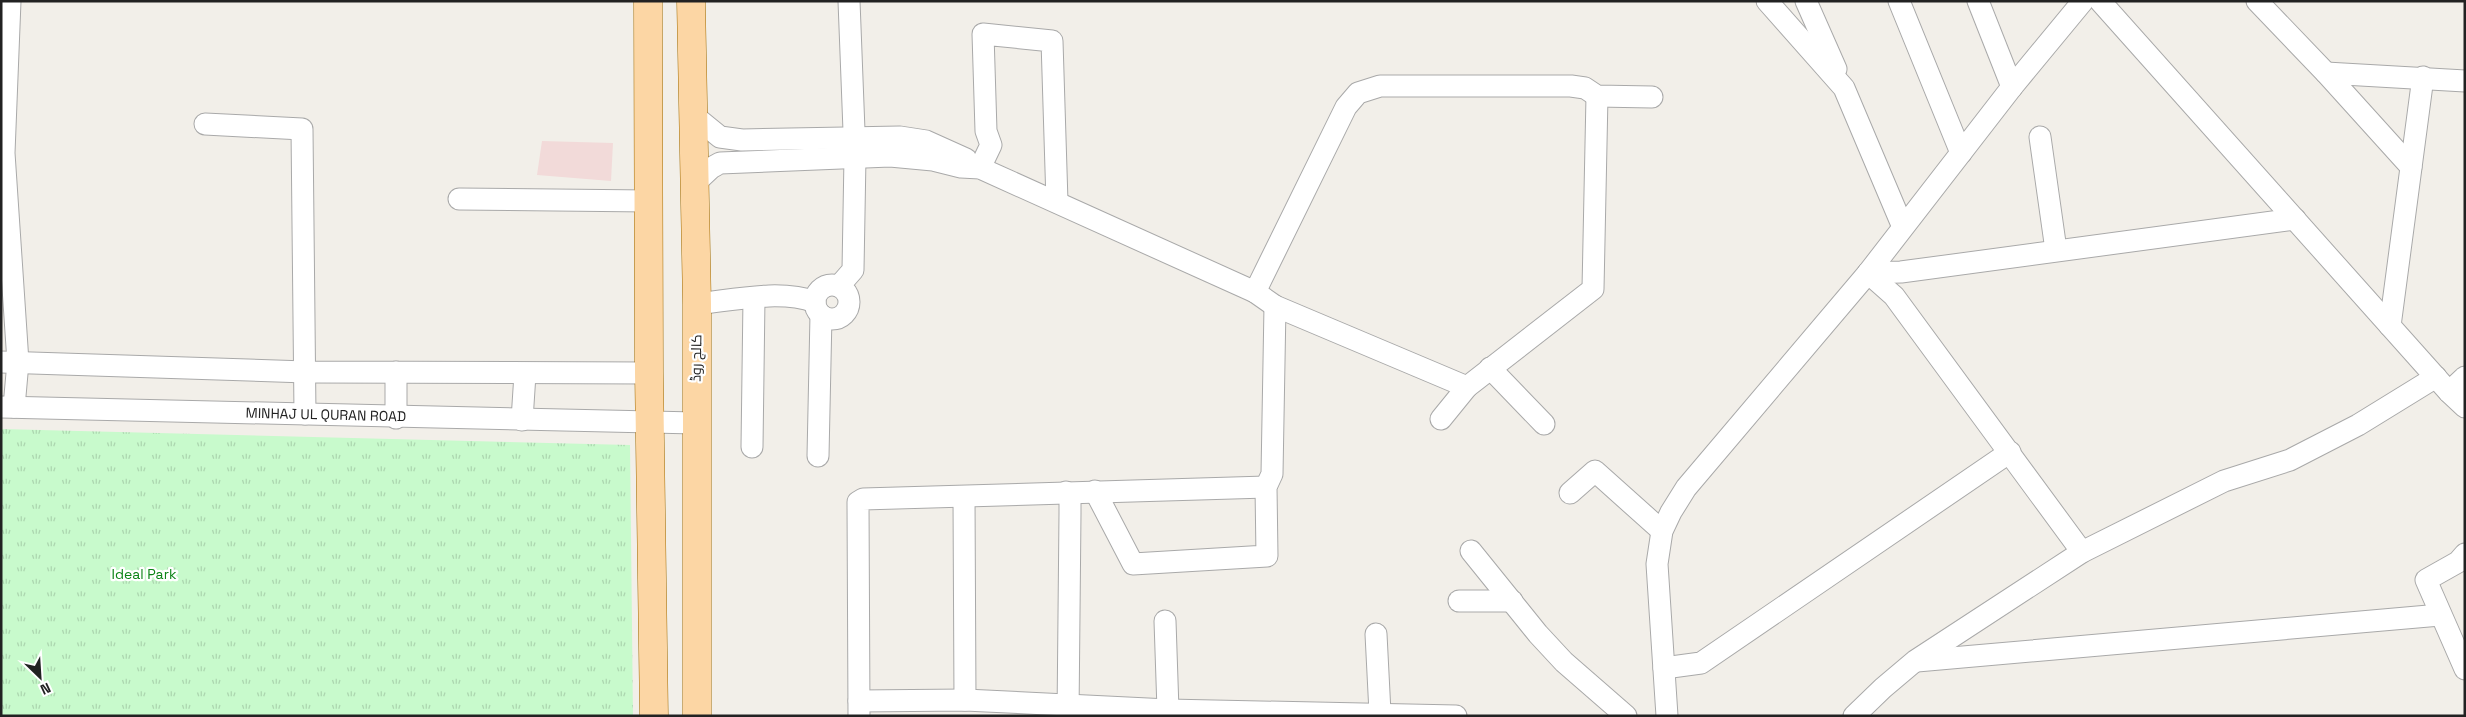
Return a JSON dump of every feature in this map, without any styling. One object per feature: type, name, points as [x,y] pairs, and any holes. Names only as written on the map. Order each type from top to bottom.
[{"type":"main road","points":[[648,1],[649,373],[654,716]]},
{"type":"main road","name":"کالج روڈ","points":[[692,1],[697,304],[695,423],[697,716]]},
{"type":"street","points":[[8,407],[10,362],[4,153],[10,1]]},
{"type":"street","points":[[839,286],[854,270],[854,147],[849,1]]},
{"type":"street","points":[[1766,1],[1844,88]]},
{"type":"street","points":[[1806,1],[1902,226]]},
{"type":"street","points":[[1899,1],[1961,153]]},
{"type":"street","points":[[1978,1],[2012,86]]},
{"type":"street","points":[[1667,716],[1657,564],[1662,531],[1671,512],[1686,488],[1868,273],[1902,226],[2012,86],[2083,1]]},
{"type":"street","points":[[2100,1],[2442,385],[2465,407]]},
{"type":"street","points":[[2257,1],[2326,73],[2411,167]]},
{"type":"street","points":[[978,168],[991,145],[986,131],[983,34],[1052,41],[1058,202]]},
{"type":"street","points":[[2326,73],[2423,77],[2465,81]]},
{"type":"street","points":[[2390,326],[2423,77]]},
{"type":"street","points":[[1255,292],[1346,107],[1358,93],[1380,86],[1571,86],[1585,88],[1597,96],[1652,97]]},
{"type":"street","points":[[1441,419],[1467,386],[1593,290],[1597,96]]},
{"type":"street","points":[[693,115],[720,137],[854,147],[961,167],[978,168],[1058,202],[1255,292],[1275,306],[1467,386]]},
{"type":"street","points":[[205,124],[302,129],[306,414]]},
{"type":"street","points":[[2040,137],[2056,250]]},
{"type":"street","points":[[695,183],[711,168],[720,163],[854,147]]},
{"type":"street","points":[[459,198],[649,201]]},
{"type":"street","points":[[1868,273],[1901,272],[2295,219]]},
{"type":"street","points":[[1868,273],[1894,296],[2082,552]]},
{"type":"street","points":[[697,304],[754,298],[800,297],[818,309],[832,319],[843,315],[849,306],[848,294],[839,286],[828,285],[818,291],[818,309],[818,456]]},
{"type":"street","points":[[752,447],[754,298]]},
{"type":"street","points":[[1095,491],[1132,564],[1267,556],[1266,487],[1272,474],[1275,306]]},
{"type":"street","points":[[10,362],[306,372],[649,373]]},
{"type":"street","points":[[1490,368],[1544,424]]},
{"type":"street","points":[[396,372],[396,418]]},
{"type":"street","points":[[522,420],[525,374]]},
{"type":"street","points":[[1854,716],[1915,661],[2082,552],[2224,481],[2290,460],[2442,385],[2465,377]]},
{"type":"street","name":"MINHAJ UL QURAN ROAD","points":[[8,407],[650,424],[695,423]]},
{"type":"street","points":[[1664,668],[1700,663],[2010,452]]},
{"type":"street","points":[[1570,494],[1595,471],[1662,531]]},
{"type":"street","points":[[1266,487],[863,499],[858,502],[859,708],[965,700],[1068,711],[1168,710],[1456,716]]},
{"type":"street","points":[[1066,492],[1070,501],[1068,711]]},
{"type":"street","points":[[964,497],[965,700]]},
{"type":"street","points":[[1471,551],[1538,634],[1564,662],[1626,716]]},
{"type":"street","points":[[2465,554],[2458,562],[2426,580],[2440,616],[2465,669]]},
{"type":"street","points":[[1459,601],[1512,601]]},
{"type":"street","points":[[1915,661],[2440,616]]},
{"type":"street","points":[[1165,621],[1168,710]]},
{"type":"street","points":[[1376,634],[1380,714]]},
{"type":"shaded area","points":[[542,141],[613,143],[611,181],[537,175]]},
{"type":"green space","name":"Ideal Park","points":[[1,429],[630,445],[633,716],[1,716]]}]
